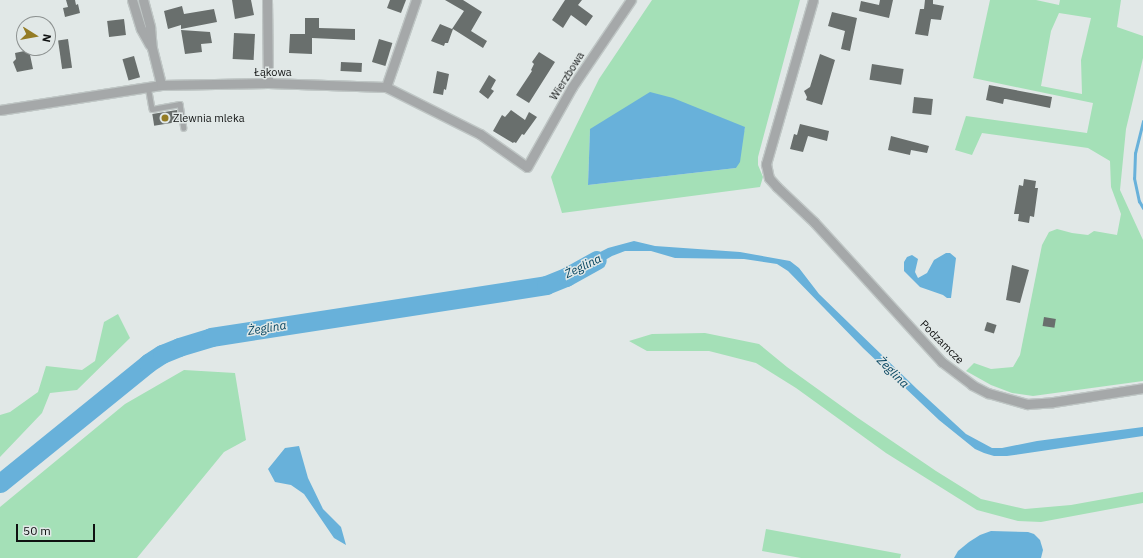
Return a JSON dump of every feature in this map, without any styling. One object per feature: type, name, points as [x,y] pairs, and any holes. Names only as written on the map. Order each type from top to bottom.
[{"type":"street","points":[[132,0],[140,29],[152,48]]},
{"type":"street","points":[[143,0],[150,27],[152,48],[161,84]]},
{"type":"street","points":[[267,0],[268,83]]},
{"type":"street","points":[[386,87],[416,0]]},
{"type":"street","name":"Wierzbowa","points":[[527,166],[572,88],[631,0]]},
{"type":"street","name":"Podzamcze","points":[[813,0],[766,164],[769,178],[814,222],[942,362],[972,385],[988,393],[1028,404],[1053,402],[1143,388]]},
{"type":"street","name":"Łąkowa","points":[[0,110],[161,84],[268,83],[386,87],[480,134],[527,166]]},
{"type":"lane","points":[[148,86],[152,109],[180,104],[184,128]]},
{"type":"green space","points":[[652,0],[800,0],[758,157],[758,165],[763,177],[760,187],[562,213],[551,177],[599,79]],"holes":[[[745,127],[736,168],[588,185],[590,129]]]},
{"type":"green space","points":[[990,0],[1036,0],[1059,5],[1060,0],[1121,0],[1117,27],[1143,36],[1143,58],[1126,129],[1120,190],[1143,240],[1143,381],[1033,396],[1012,393],[991,385],[966,371],[974,363],[991,369],[1013,367],[1020,355],[1042,245],[1049,232],[1057,229],[1088,235],[1094,231],[1117,235],[1121,214],[1111,187],[1110,161],[1088,148],[982,133],[972,155],[955,150],[966,116],[1087,133],[1093,103],[973,78]],"holes":[[[1059,13],[1091,18],[1081,60],[1082,94],[1041,86],[1051,31]]]},
{"type":"green space","points":[[118,314],[130,338],[77,390],[50,393],[42,413],[0,457],[0,415],[10,412],[38,392],[46,366],[82,370],[95,361],[104,322]]},
{"type":"green space","points":[[705,333],[759,344],[787,367],[858,418],[936,471],[981,499],[1025,509],[1071,505],[1143,492],[1143,503],[1041,522],[1018,521],[977,510],[886,453],[796,388],[756,363],[709,351],[647,351],[629,341],[652,334]]},
{"type":"green space","points":[[184,370],[235,373],[246,440],[224,452],[137,558],[0,558],[0,507],[125,404]]},
{"type":"green space","points":[[766,529],[901,554],[900,558],[801,558],[762,551]]},
{"type":"water","points":[[650,92],[673,98],[745,127],[740,162],[736,168],[588,185],[590,129]]},
{"type":"water","points":[[634,241],[655,246],[740,252],[790,261],[799,268],[819,294],[917,389],[966,434],[992,448],[1002,448],[1037,441],[1143,427],[1143,436],[1007,456],[994,456],[984,453],[975,449],[939,420],[863,348],[788,271],[777,264],[744,259],[675,258],[651,251],[625,251],[612,256],[576,277],[571,267],[608,248]]},
{"type":"water","points":[[946,253],[950,253],[956,258],[951,298],[947,298],[943,295],[920,287],[904,271],[904,262],[907,257],[912,255],[918,259],[915,272],[918,278],[927,273],[934,260]]},
{"type":"water","points":[[299,446],[308,478],[323,509],[341,527],[346,545],[334,538],[304,494],[291,485],[275,482],[268,469],[285,448]]},
{"type":"water","points":[[991,531],[1028,532],[1034,534],[1040,540],[1043,550],[1041,558],[954,558],[958,551],[969,542],[980,535]]},
{"type":"building","points":[[66,0],[75,0],[76,5],[78,4],[80,13],[65,17],[63,8],[68,7]]},
{"type":"building","points":[[232,0],[251,0],[254,15],[235,19]]},
{"type":"building","points":[[390,0],[406,0],[401,13],[387,8]]},
{"type":"building","points":[[445,0],[463,0],[482,12],[471,31],[487,41],[483,48],[453,29],[448,43],[445,43],[444,46],[431,41],[440,24],[452,29],[464,11]]},
{"type":"building","points":[[565,0],[582,0],[578,5],[593,16],[586,26],[571,15],[563,28],[552,20]]},
{"type":"building","points":[[880,0],[893,0],[889,18],[859,11],[861,1],[879,5]]},
{"type":"building","points":[[925,0],[933,0],[933,4],[944,6],[941,20],[931,19],[928,36],[915,34],[920,9],[924,9]]},
{"type":"building","points":[[182,6],[184,14],[214,9],[217,22],[181,29],[181,25],[168,29],[164,11]]},
{"type":"building","points":[[832,12],[857,18],[850,51],[841,49],[845,31],[828,26]]},
{"type":"building","points":[[305,18],[319,18],[319,28],[355,29],[355,40],[312,38],[312,54],[289,53],[290,34],[305,34]]},
{"type":"building","points":[[124,19],[126,35],[109,37],[107,21]]},
{"type":"building","points":[[181,30],[210,32],[212,43],[201,44],[202,52],[185,54]]},
{"type":"building","points":[[234,33],[255,34],[254,60],[233,59]]},
{"type":"building","points":[[68,39],[72,68],[62,69],[58,40]]},
{"type":"building","points":[[379,39],[392,43],[385,66],[372,62]]},
{"type":"building","points":[[539,52],[555,62],[529,103],[516,95],[532,71],[531,70],[534,64],[532,62]]},
{"type":"building","points":[[15,53],[16,56],[30,56],[33,69],[17,72],[13,62],[16,59]]},
{"type":"building","points":[[820,54],[835,60],[822,105],[806,100],[807,97],[804,91],[810,87]]},
{"type":"building","points":[[134,56],[140,77],[129,80],[122,59]]},
{"type":"building","points":[[341,62],[362,63],[362,72],[341,71]]},
{"type":"building","points":[[872,64],[904,69],[901,85],[869,80]]},
{"type":"building","points":[[437,71],[449,74],[446,90],[444,89],[443,95],[433,93]]},
{"type":"building","points":[[489,75],[496,80],[491,89],[494,91],[488,99],[479,92]]},
{"type":"building","points":[[989,85],[1052,97],[1050,108],[1006,99],[1004,99],[1003,104],[986,100]]},
{"type":"building","points":[[914,97],[933,99],[931,115],[912,113]]},
{"type":"building","name":"Zlewnia mleka","points":[[177,110],[179,122],[154,126],[152,114]]},
{"type":"building","points":[[511,110],[525,120],[529,112],[537,117],[516,143],[513,143],[493,131],[502,115],[505,117]]},
{"type":"building","points":[[800,124],[829,131],[827,141],[808,136],[803,152],[790,149],[794,134],[797,135]]},
{"type":"building","points":[[891,136],[929,146],[927,153],[911,150],[910,155],[888,150]]},
{"type":"building","points":[[1024,179],[1036,181],[1035,188],[1038,188],[1034,217],[1030,216],[1029,223],[1018,221],[1019,214],[1014,214],[1019,185],[1023,186]]},
{"type":"building","points":[[1012,265],[1029,270],[1020,303],[1006,300]]},
{"type":"building","points":[[1044,317],[1056,319],[1054,328],[1043,326]]},
{"type":"building","points":[[987,322],[997,325],[994,334],[984,331]]},
{"type":"waterway","points":[[1143,121],[1135,153],[1134,178],[1139,201],[1143,208]]},
{"type":"waterway","name":"Żeglina","points":[[0,483],[148,363],[162,354],[179,347],[211,337],[546,285],[566,277],[597,260]]},
{"type":"place","name":"Zlewnia mleka","points":[[165,118]]}]
